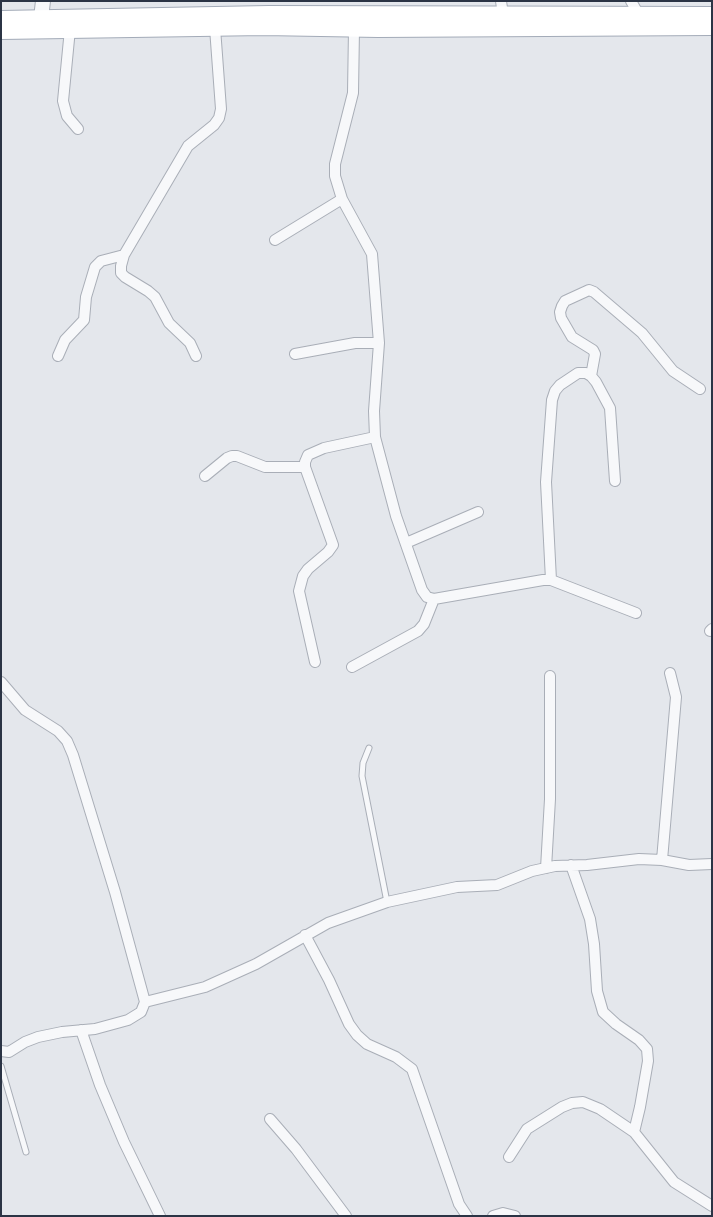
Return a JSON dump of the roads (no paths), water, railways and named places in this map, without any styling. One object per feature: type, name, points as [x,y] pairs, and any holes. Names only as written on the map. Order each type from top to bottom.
[{"type":"main road","points":[[1,19],[323,8],[635,8],[712,15]]},
{"type":"main road","points":[[1,30],[712,28]]},
{"type":"street","points":[[41,18],[44,1]]},
{"type":"street","points":[[196,356],[190,343],[169,323],[155,298],[148,291],[125,277],[121,273],[120,266],[124,255],[188,146],[214,125],[219,118],[221,110],[215,28]]},
{"type":"street","points":[[70,29],[63,101],[67,116],[78,129]]},
{"type":"street","points":[[354,29],[353,93],[335,164],[335,176],[342,199],[372,254],[379,342],[374,411],[376,437],[396,516],[422,590],[427,597],[434,599],[551,580],[636,612]]},
{"type":"street","points":[[275,240],[342,199]]},
{"type":"street","points":[[58,356],[65,340],[84,320],[86,298],[95,267],[101,261],[124,255]]},
{"type":"street","points":[[591,376],[595,354],[593,350],[572,338],[560,312],[566,301],[589,290],[594,292],[642,333],[673,371],[700,389]]},
{"type":"street","points":[[294,354],[355,343],[379,342]]},
{"type":"street","points":[[551,580],[546,482],[552,400],[560,385],[578,374],[586,373],[591,376],[601,391],[611,415],[615,482]]},
{"type":"street","points":[[315,662],[299,590],[303,576],[308,569],[328,552],[333,545],[305,467],[305,462],[308,456],[324,448],[376,437]]},
{"type":"street","points":[[205,476],[232,456],[237,456],[265,467],[305,467]]},
{"type":"street","points":[[406,543],[478,512]]},
{"type":"street","points":[[352,667],[418,631],[424,624],[434,599]]},
{"type":"street","points":[[662,860],[676,698],[670,673]]},
{"type":"street","points":[[546,868],[550,799],[550,676]]},
{"type":"street","points":[[1,682],[25,710],[58,731],[67,741],[76,763],[115,892],[145,1002],[141,1012],[128,1020],[95,1029],[62,1032],[38,1037],[2,1054]]},
{"type":"street","points":[[145,1002],[205,987],[256,964],[328,923],[387,902],[457,887],[497,885],[520,874],[571,865],[639,859],[662,860],[689,865],[712,864]]},
{"type":"street","points":[[571,865],[590,919],[594,944],[597,991],[603,1012],[647,1048],[648,1061],[634,1132]]},
{"type":"street","points":[[305,935],[329,980],[349,1024],[357,1035],[368,1044],[400,1060],[412,1069],[459,1204],[467,1216]]},
{"type":"street","points":[[81,1030],[116,1125],[136,1170],[160,1216]]},
{"type":"street","points":[[509,1156],[528,1129],[562,1107],[579,1101],[588,1103],[634,1132],[674,1182],[712,1206]]},
{"type":"street","points":[[270,1119],[296,1149],[346,1216]]},
{"type":"street","points":[[493,1216],[503,1213],[515,1216]]},
{"type":"lane","points":[[369,748],[363,763],[362,776],[387,902]]},
{"type":"lane","points":[[1,1066],[26,1152]]}]
